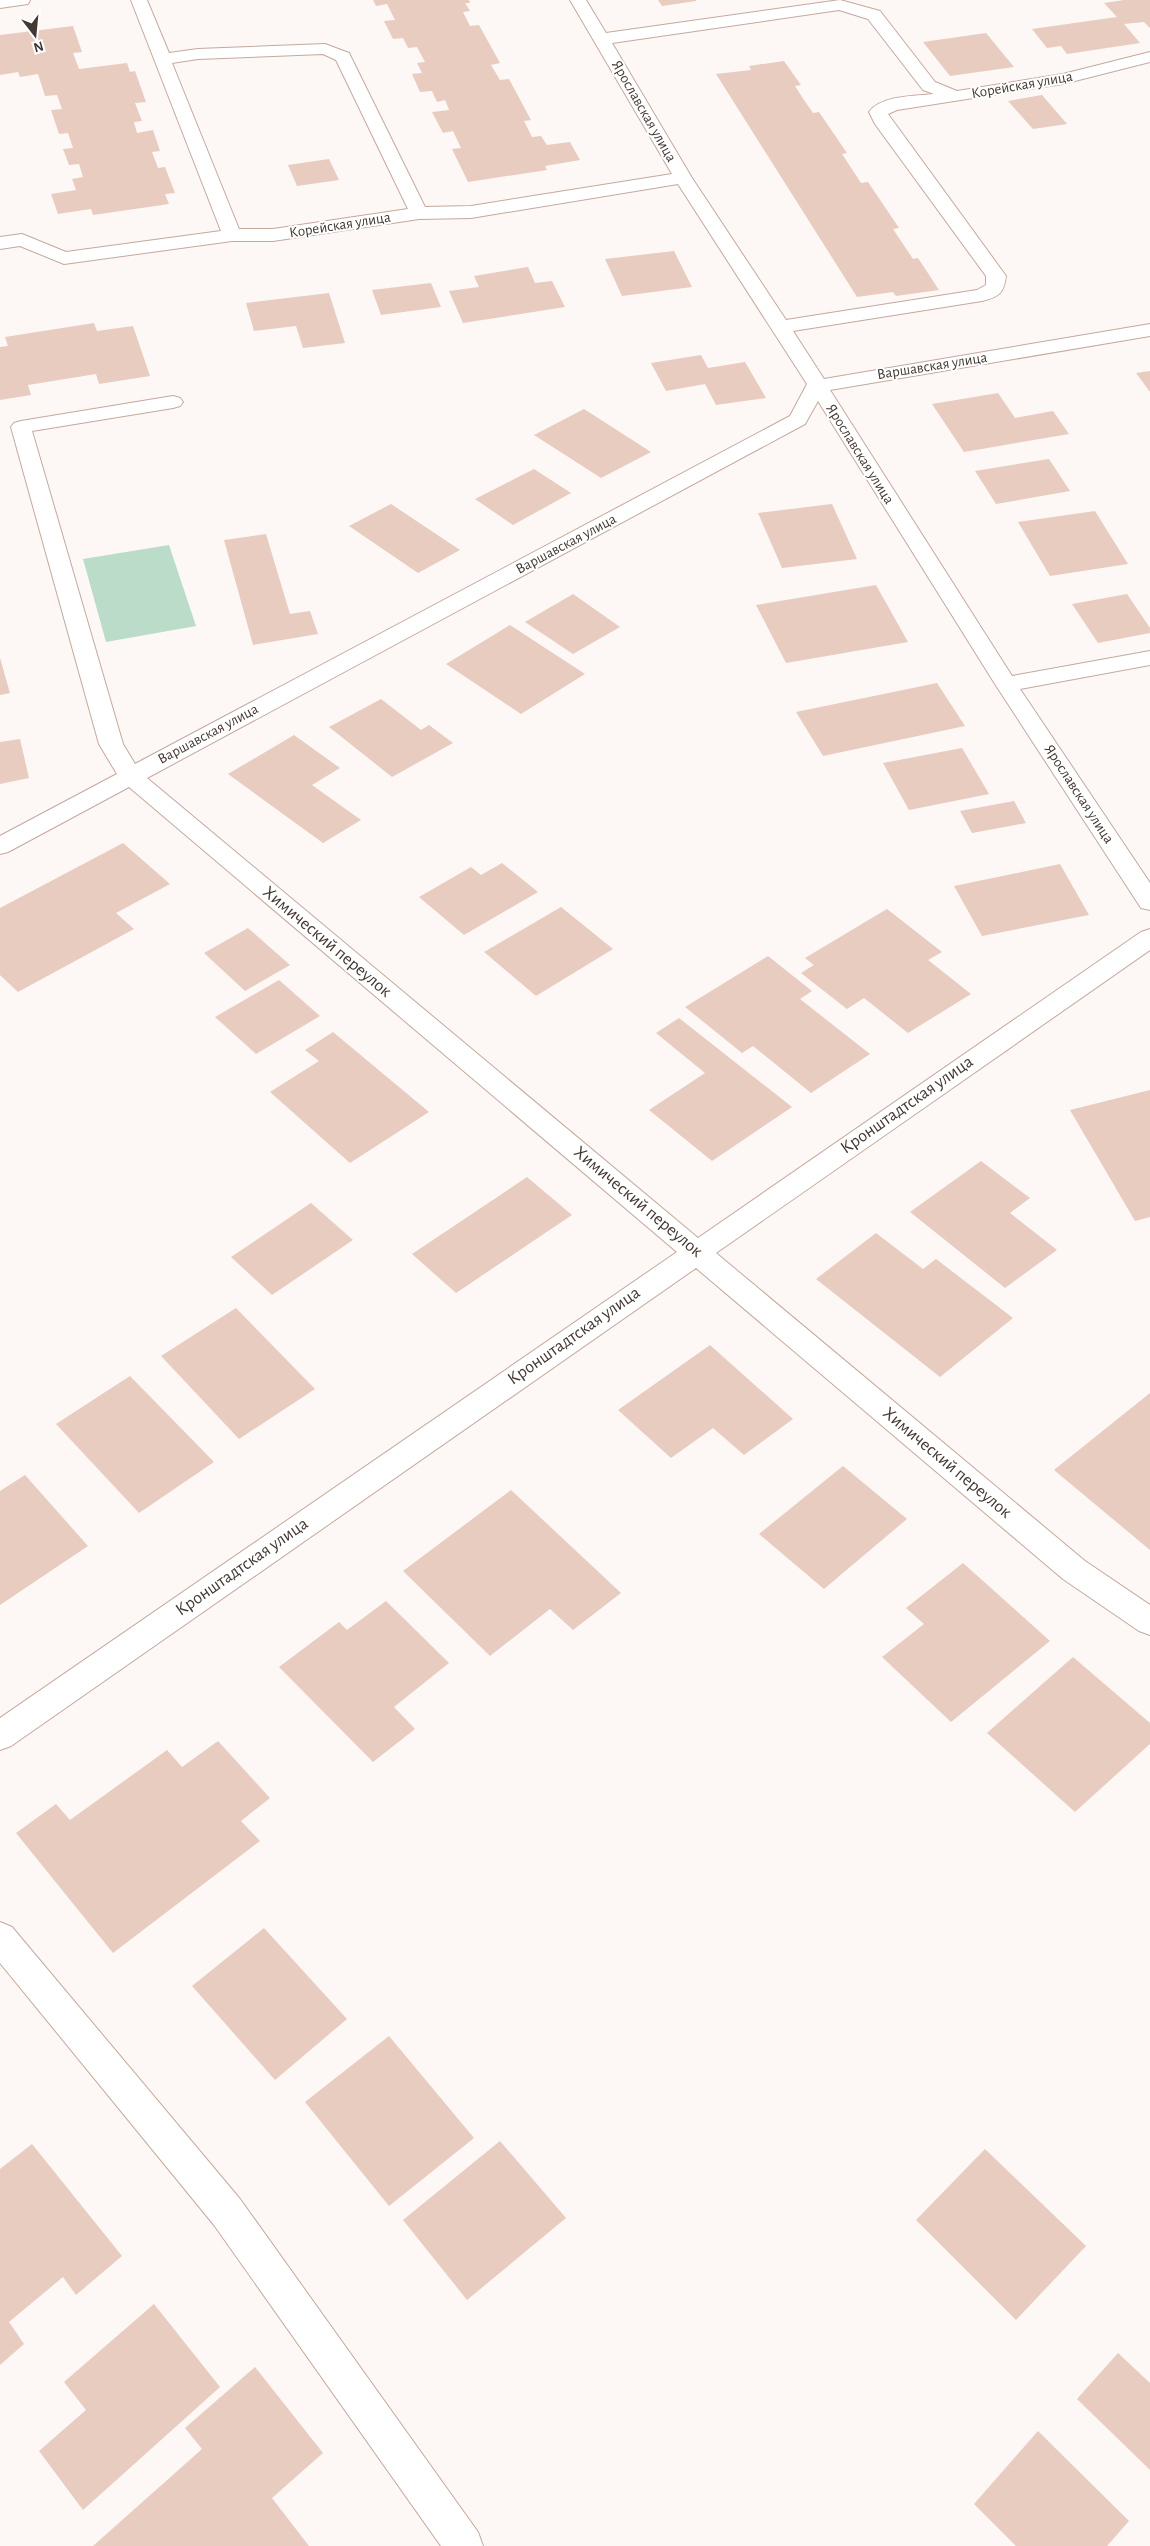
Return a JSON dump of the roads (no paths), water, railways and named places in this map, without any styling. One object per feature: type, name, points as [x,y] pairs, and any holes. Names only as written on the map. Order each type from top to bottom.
[{"type":"street","points":[[0,3],[22,0]]},
{"type":"street","points":[[139,0],[232,235]]},
{"type":"street","name":"Ярославская улица","points":[[578,0],[683,178],[781,326],[816,386],[1006,684],[1150,902]]},
{"type":"street","name":"Корейская улица","points":[[602,39],[840,5],[874,15],[929,86],[956,96],[1064,79],[1150,57]]},
{"type":"street","points":[[162,59],[198,54],[325,49],[343,57],[419,213]]},
{"type":"street","points":[[781,326],[982,295],[995,288],[996,276],[881,120],[878,112],[892,105],[956,96]]},
{"type":"street","name":"Корейская улица","points":[[0,243],[22,240],[64,258],[232,235],[273,235],[419,213],[471,212],[683,178]]},
{"type":"street","name":"Варшавская улица","points":[[0,846],[798,420],[816,386],[1150,330]]},
{"type":"street","name":"Химический переулок","points":[[173,402],[21,427],[111,744],[130,776],[1074,1570],[1150,1622]]},
{"type":"street","points":[[1006,684],[1150,658]]},
{"type":"street","name":"Кронштадтская улица","points":[[0,1736],[696,1251],[1150,938]]},
{"type":"street","points":[[0,1938],[227,2212],[464,2546]]}]
